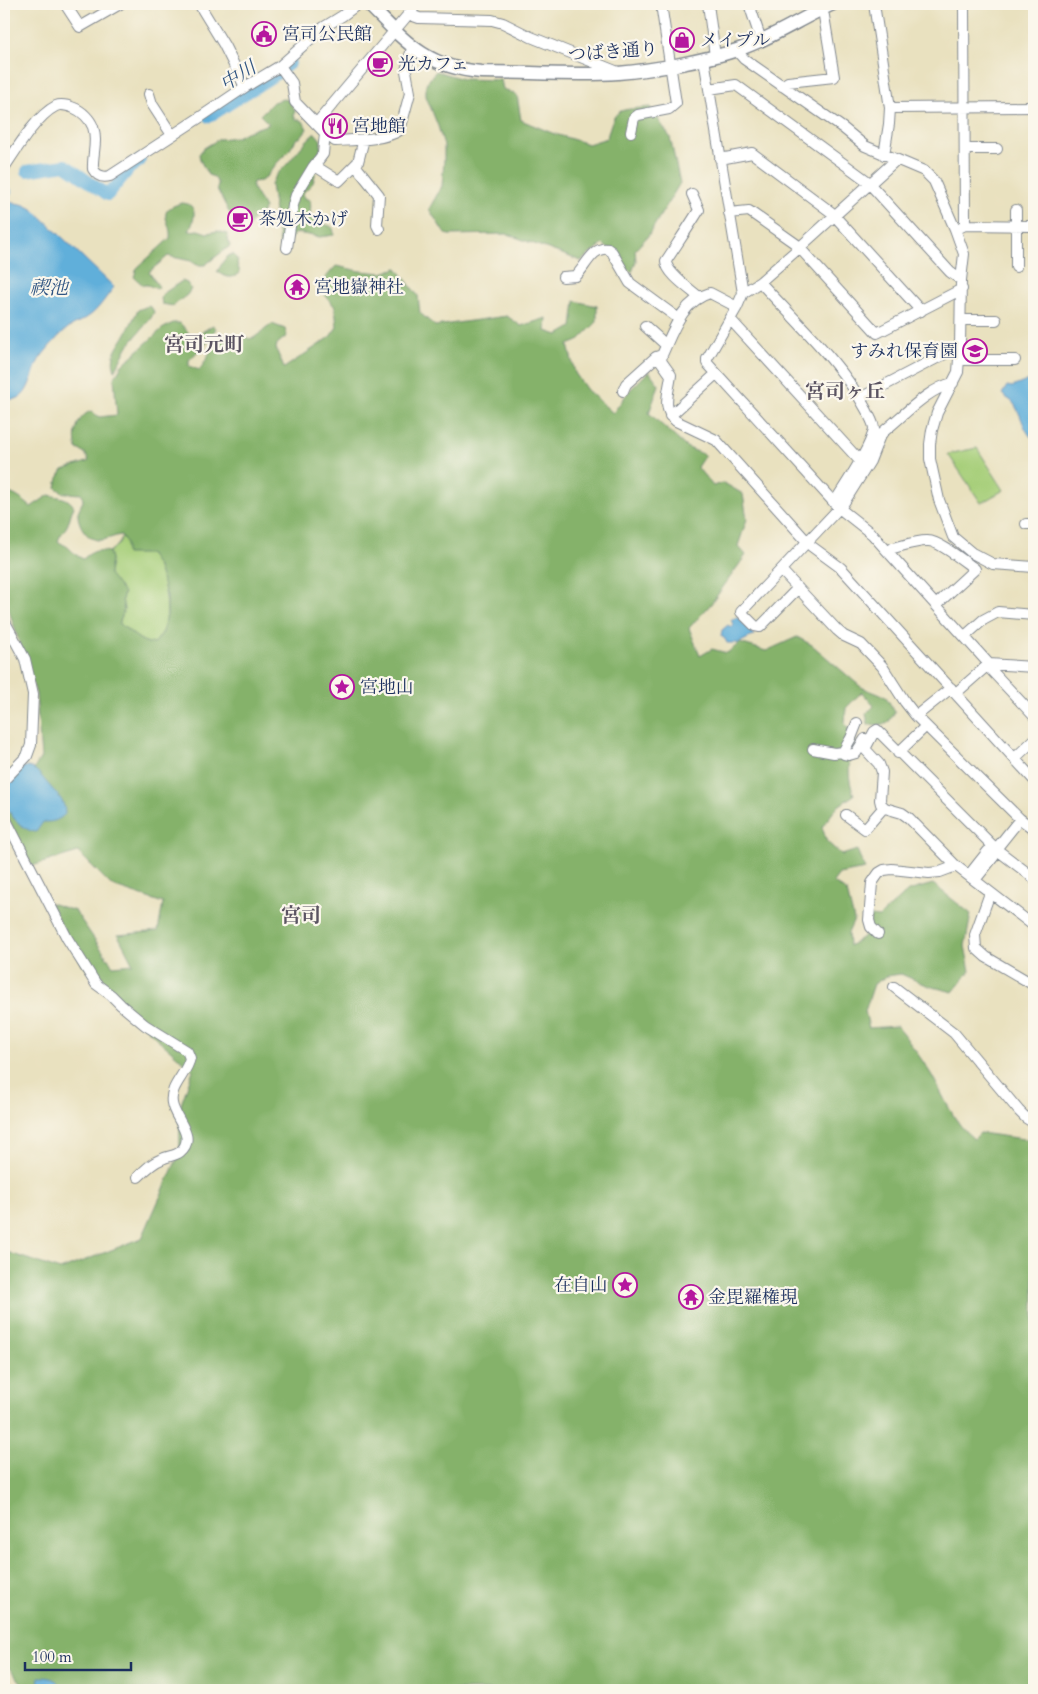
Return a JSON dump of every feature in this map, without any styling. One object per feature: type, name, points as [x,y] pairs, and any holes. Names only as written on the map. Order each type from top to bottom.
[{"type":"main road","name":"つばき通り","points":[[368,4],[412,48],[436,62],[465,70],[589,74],[619,73],[709,58],[762,40],[834,4]]},
{"type":"street","points":[[65,4],[80,28],[120,4]]},
{"type":"street","points":[[199,4],[224,45],[245,87]]},
{"type":"street","points":[[4,168],[28,132],[57,105],[66,105],[76,109],[89,120],[94,133],[93,169],[95,173],[102,177],[110,176],[280,66],[324,27],[358,4]]},
{"type":"street","points":[[316,124],[417,4]]},
{"type":"street","points":[[632,132],[634,118],[638,115],[669,109],[676,103],[661,4]]},
{"type":"street","points":[[708,4],[709,89],[743,293],[707,359],[708,363],[836,506],[872,534],[965,636],[989,664],[991,670],[1034,716]]},
{"type":"street","points":[[749,4],[762,40]]},
{"type":"street","points":[[874,4],[890,108],[884,155]]},
{"type":"street","points":[[964,4],[965,150],[960,227],[964,254],[961,285],[960,360],[958,372],[932,430],[930,459],[939,500],[948,527],[960,544],[993,564],[1034,566]]},
{"type":"street","points":[[782,86],[788,82],[834,77],[824,16],[821,9]]},
{"type":"street","points":[[408,14],[419,18],[492,20],[503,23],[531,37],[619,73]]},
{"type":"street","points":[[280,66],[292,84],[295,102],[325,134],[335,141],[364,139],[396,134],[400,130],[410,93],[406,71],[412,48]]},
{"type":"street","points":[[736,50],[744,59],[843,128],[865,146],[924,171],[934,181],[960,227]]},
{"type":"street","points":[[709,89],[736,85],[869,184],[961,285]]},
{"type":"street","points":[[149,94],[152,104],[172,135]]},
{"type":"street","points":[[890,108],[1034,107]]},
{"type":"street","points":[[287,248],[294,200],[323,154],[325,134]]},
{"type":"street","points":[[315,166],[339,181],[358,162],[364,139]]},
{"type":"street","points":[[965,150],[998,149]]},
{"type":"street","points":[[720,159],[752,153],[834,216],[921,311]]},
{"type":"street","points":[[743,293],[760,282],[896,160]]},
{"type":"street","points":[[355,165],[379,196],[377,225],[379,229]]},
{"type":"street","points":[[692,194],[699,210],[666,261],[666,265],[673,274],[699,297]]},
{"type":"street","points":[[1016,210],[1016,267]]},
{"type":"street","points":[[729,213],[749,211],[799,248],[877,333],[921,311],[961,285]]},
{"type":"street","points":[[960,227],[1034,226]]},
{"type":"street","points":[[563,278],[576,276],[599,248],[608,248],[630,283],[679,319]]},
{"type":"street","points":[[760,282],[845,375],[860,398],[873,423],[874,429],[860,461],[836,506],[808,541],[741,612],[755,626],[760,627],[798,588]]},
{"type":"street","points":[[737,307],[710,293],[692,302],[679,319],[661,360],[671,375],[666,409],[670,416],[676,421],[716,440],[808,541],[841,568],[1034,780]]},
{"type":"street","points":[[730,319],[860,461]]},
{"type":"street","points":[[961,320],[996,320]]},
{"type":"street","points":[[646,326],[666,345]]},
{"type":"street","points":[[860,398],[960,346]]},
{"type":"street","points":[[623,391],[626,384],[656,357],[662,355]]},
{"type":"street","points":[[960,360],[1015,360]]},
{"type":"street","points":[[670,416],[716,374]]},
{"type":"street","points":[[836,506],[843,504],[870,461],[883,432],[926,396],[953,383]]},
{"type":"street","points":[[888,552],[893,548],[928,541],[944,548],[975,569],[936,605]]},
{"type":"street","points":[[781,570],[837,630],[844,636],[861,644],[882,666],[916,716],[1020,819],[1034,830]]},
{"type":"street","points":[[965,636],[983,620],[998,612],[1034,615]]},
{"type":"street","points":[[4,620],[25,659],[33,694],[31,745],[27,756],[4,780]]},
{"type":"street","points":[[916,716],[989,664],[1034,667]]},
{"type":"street","points":[[844,752],[857,724]]},
{"type":"street","points":[[898,752],[926,726]]},
{"type":"street","points":[[813,749],[834,753],[844,752],[846,755],[856,753],[870,729],[874,732],[877,730],[996,849],[1034,878]]},
{"type":"street","points":[[874,732],[865,749],[879,764],[882,772],[881,804],[909,818],[956,866],[1034,926]]},
{"type":"street","points":[[1015,758],[1034,740]]},
{"type":"street","points":[[846,815],[865,829],[884,807]]},
{"type":"street","points":[[4,816],[67,938],[96,984],[112,995],[144,1025],[187,1051],[190,1058],[185,1072],[176,1085],[171,1100],[172,1108],[184,1128],[186,1142],[180,1152],[157,1161],[138,1178]]},
{"type":"street","points":[[972,878],[988,852],[996,849],[1020,819]]},
{"type":"street","points":[[878,934],[871,927],[869,920],[872,883],[879,873],[892,869],[929,873],[940,872],[956,866]]},
{"type":"street","points":[[990,893],[975,935],[976,948],[986,957],[1034,985]]},
{"type":"street","points":[[894,988],[954,1032],[1019,1111],[1034,1123]]},
{"type":"green space","points":[[436,71],[463,79],[501,80],[503,89],[517,95],[521,120],[552,133],[588,144],[607,138],[613,120],[620,112],[650,107],[670,137],[680,183],[648,236],[635,250],[636,261],[632,272],[621,266],[612,252],[603,244],[581,261],[507,234],[445,234],[429,209],[442,186],[444,160],[444,146],[426,96],[426,84]]},
{"type":"green space","points":[[283,99],[288,100],[295,110],[294,116],[296,119],[303,121],[307,129],[300,138],[297,138],[289,151],[266,177],[261,181],[253,182],[253,189],[265,208],[262,213],[255,216],[248,228],[243,227],[229,212],[217,189],[218,183],[214,177],[208,175],[199,154],[204,148],[219,139],[237,137],[269,124],[260,115],[273,102]]},
{"type":"green space","points":[[315,133],[321,140],[321,150],[314,165],[315,175],[313,183],[302,194],[304,198],[310,200],[311,218],[332,227],[334,235],[320,237],[297,233],[292,236],[282,249],[271,185],[278,174]]},
{"type":"green space","points":[[182,203],[191,206],[194,213],[189,231],[198,230],[207,233],[218,231],[227,234],[230,246],[205,265],[197,265],[191,261],[168,256],[149,272],[159,287],[157,289],[143,285],[134,277],[137,268],[170,238],[166,213],[168,209]]},
{"type":"green space","points":[[233,254],[238,261],[240,273],[228,277],[217,272],[225,259]]},
{"type":"green space","points":[[336,266],[382,273],[397,268],[418,296],[420,313],[435,326],[507,316],[521,326],[547,318],[546,331],[558,335],[572,327],[575,301],[597,306],[597,322],[578,341],[568,345],[575,373],[587,390],[613,413],[629,391],[649,371],[659,385],[649,413],[686,447],[705,455],[697,467],[713,486],[724,483],[743,494],[747,519],[738,546],[746,555],[711,604],[689,628],[700,656],[712,649],[727,653],[740,643],[766,651],[797,637],[812,645],[861,687],[886,697],[895,712],[888,723],[868,724],[866,714],[874,706],[862,692],[846,708],[845,724],[855,738],[849,767],[854,795],[837,807],[822,827],[827,842],[842,855],[857,850],[865,869],[839,874],[833,882],[847,892],[854,920],[848,933],[849,946],[863,937],[871,916],[879,917],[908,891],[933,884],[971,914],[965,946],[970,971],[953,992],[929,986],[901,974],[887,976],[874,984],[865,1011],[869,1028],[897,1026],[931,1074],[960,1125],[974,1139],[980,1133],[1034,1142],[1034,1690],[32,1690],[26,1688],[4,1662],[4,1251],[60,1270],[142,1238],[180,1152],[179,1110],[193,1070],[154,1036],[82,964],[50,903],[75,911],[113,966],[133,964],[118,935],[158,931],[163,903],[112,886],[78,852],[32,866],[7,816],[41,757],[36,694],[4,595],[4,492],[15,495],[31,507],[49,495],[63,498],[72,503],[74,507],[68,524],[58,541],[83,559],[95,551],[109,552],[111,559],[109,574],[124,593],[122,599],[124,610],[119,624],[139,639],[154,644],[163,632],[167,615],[167,597],[158,567],[149,554],[126,554],[126,542],[121,535],[100,540],[86,534],[78,516],[83,501],[82,494],[64,493],[56,488],[58,478],[63,470],[89,461],[85,453],[77,449],[75,438],[79,422],[91,411],[99,417],[117,415],[114,378],[122,365],[162,329],[173,323],[180,323],[191,339],[213,325],[216,328],[208,342],[189,360],[189,366],[199,370],[214,345],[223,338],[230,335],[247,337],[249,339],[255,337],[272,324],[285,329],[287,336],[277,344],[276,349],[284,368],[329,338],[337,327],[335,307],[318,286]]},
{"type":"green space","points":[[182,281],[187,283],[191,289],[187,295],[173,306],[162,304],[161,298],[164,293]]},
{"type":"green space","points":[[148,306],[154,312],[151,318],[127,347],[115,371],[113,360],[117,348],[138,310]]},
{"type":"green space","points":[[977,448],[1004,490],[981,503],[948,454]]},
{"type":"green space","points":[[122,535],[128,542],[149,554],[159,570],[162,580],[165,591],[166,623],[154,644],[139,639],[119,624],[124,610],[122,599],[109,574],[111,559],[109,552],[119,544]]},
{"type":"water","name":"禊池","points":[[11,202],[25,205],[34,210],[114,287],[92,314],[61,334],[37,363],[25,393],[13,399],[4,398],[4,206]]},
{"type":"water","points":[[1034,378],[1034,440],[1027,432],[1014,404],[1002,394],[1007,386],[1012,387]]},
{"type":"water","points":[[737,617],[754,635],[739,643],[727,643],[721,636],[722,630],[728,625],[731,627],[733,624],[731,620]]},
{"type":"water","points":[[23,767],[31,768],[37,772],[59,797],[65,809],[65,814],[55,821],[43,822],[36,832],[23,827],[17,822],[5,802],[5,785]]},
{"type":"water","points":[[39,1677],[54,1679],[63,1690],[38,1690]]},
{"type":"waterway","name":"中川","points":[[209,117],[275,75],[290,63]]},
{"type":"waterway","name":"中川","points":[[117,184],[130,168],[140,161]]},
{"type":"waterway","name":"中川","points":[[27,171],[65,165],[108,195],[113,189]]},
{"type":"place","name":"宮司公民館","points":[[264,34]]},
{"type":"place","name":"メイプル","points":[[682,40]]},
{"type":"place","name":"光カフェ","points":[[380,64]]},
{"type":"place","name":"宮地館","points":[[335,126]]},
{"type":"place","name":"茶処木かげ","points":[[240,219]]},
{"type":"place","name":"宮地嶽神社","points":[[297,287]]},
{"type":"place","name":"すみれ保育園","points":[[975,351]]},
{"type":"place","name":"宮地山","points":[[342,687]]},
{"type":"place","name":"在自山","points":[[625,1285]]},
{"type":"place","name":"金毘羅権現","points":[[691,1297]]},
{"type":"district","name":"宮司元町","points":[[204,344]]},
{"type":"district","name":"宮司ヶ丘","points":[[845,391]]},
{"type":"district","name":"宮司","points":[[301,915]]}]
